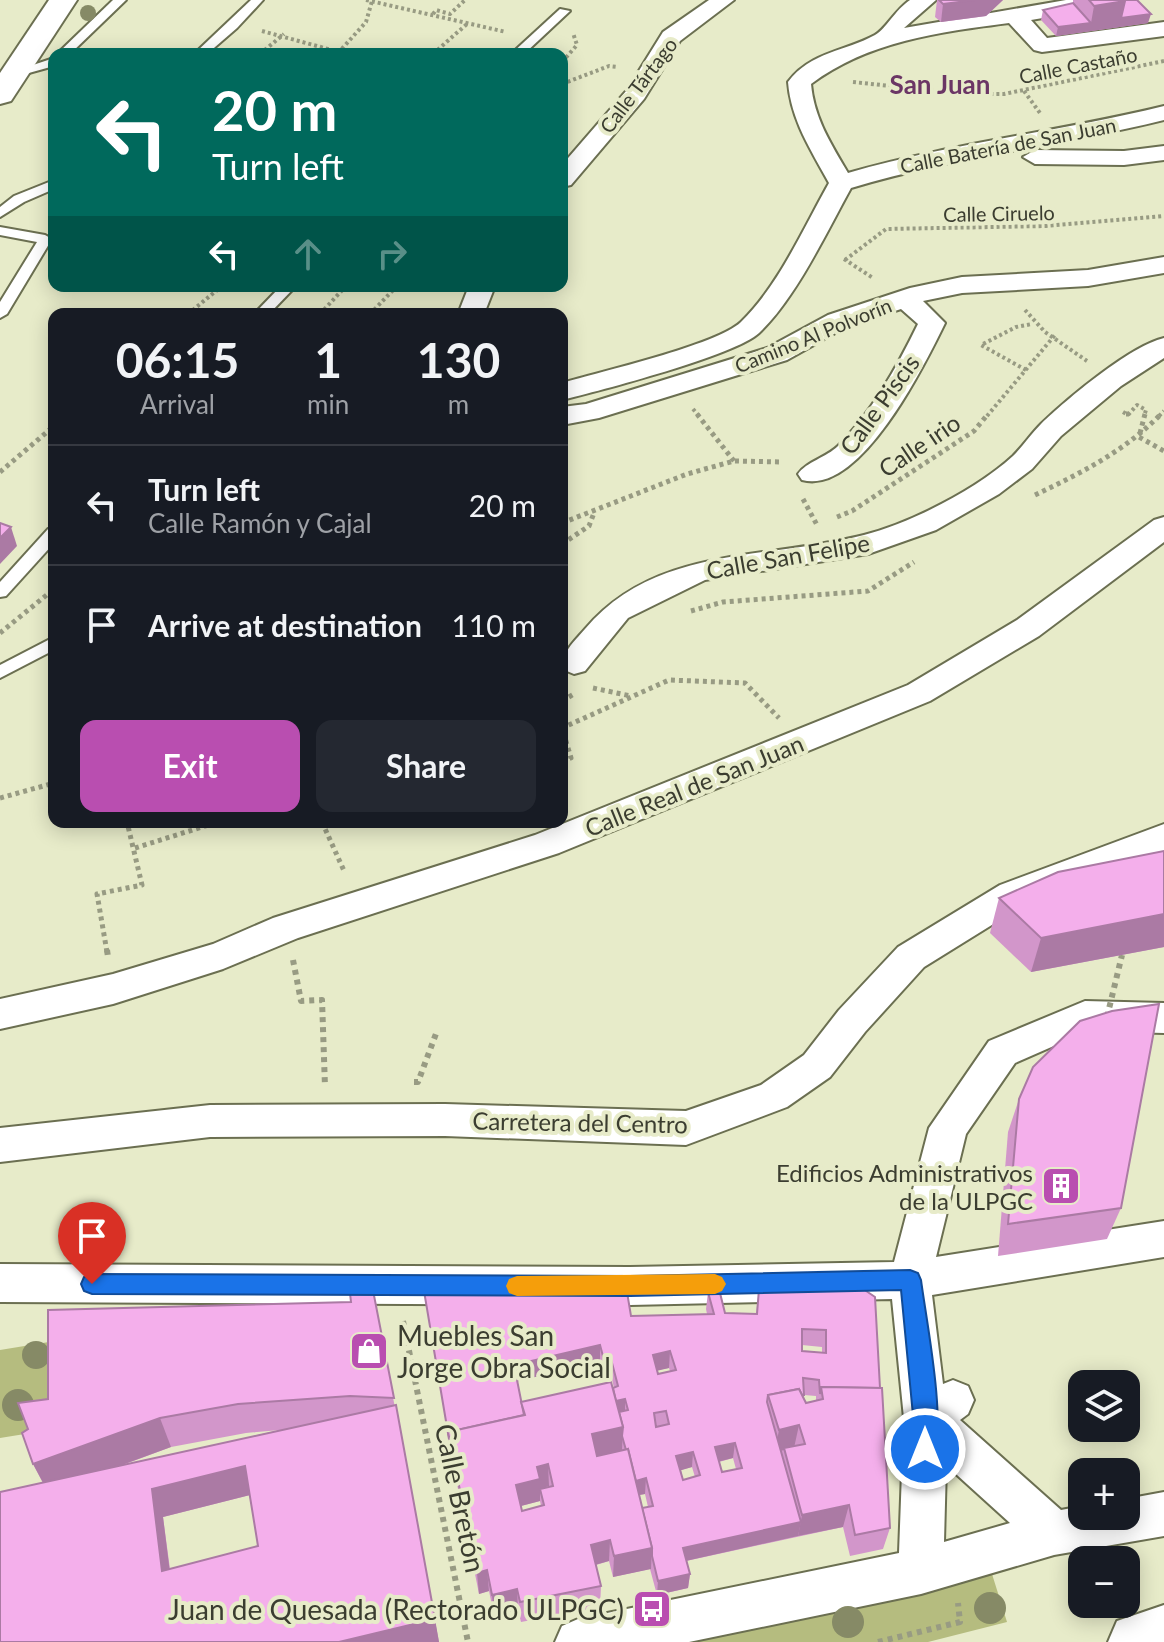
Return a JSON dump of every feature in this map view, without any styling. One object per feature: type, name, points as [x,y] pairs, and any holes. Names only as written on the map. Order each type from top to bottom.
[{"type":"street","points":[[5,87],[63,0]]},
{"type":"street","name":"Calle Tártago","points":[[568,173],[636,94],[671,37],[723,0]]},
{"type":"street","points":[[885,39],[903,14],[925,0]]},
{"type":"street","points":[[568,390],[718,345],[749,329],[807,248],[841,183],[801,105],[799,82],[816,65],[885,39],[1009,12],[1070,7],[1080,0]]},
{"type":"street","points":[[1009,12],[1042,45],[1164,29]]},
{"type":"street","name":"Calle Batería de San Juan","points":[[841,183],[915,161],[1075,135],[1164,113]]},
{"type":"street","points":[[915,161],[1124,158],[1164,153]]},
{"type":"street","name":"Camino Al Polvorín","points":[[568,415],[589,412],[777,354],[837,321],[904,298],[962,285],[1088,278],[1164,265]]},
{"type":"street","name":"Calle Piscis","points":[[812,474],[835,465],[869,425],[924,340],[932,323],[904,298]]},
{"type":"street","name":"Calle San Felipe","points":[[574,663],[617,611],[698,571],[820,538],[868,544],[926,523],[989,487],[1022,463],[1051,430],[1111,380],[1164,346]]},
{"type":"street","name":"Calle Real de San Juan","points":[[0,1014],[113,989],[223,955],[286,928],[547,844],[919,693],[1028,628],[1164,527]]},
{"type":"street","name":"Carretera del Centro","points":[[0,1145],[210,1121],[445,1120],[686,1128],[774,1096],[817,1066],[852,1021],[911,957],[1012,895],[1164,837]]},
{"type":"street","points":[[921,1571],[940,1409],[910,1280],[948,1128],[1002,1052],[1085,1016],[1164,1018]]},
{"type":"street","points":[[0,1283],[630,1286],[910,1280],[1164,1239]]},
{"type":"street","points":[[940,1409],[1054,1533]]},
{"type":"street","points":[[578,1642],[921,1571],[1054,1533],[1164,1514]]},
{"type":"street","points":[[1138,1642],[1164,1635]]},
{"type":"lane","points":[[69,48],[120,0]]},
{"type":"lane","points":[[207,48],[257,0]]},
{"type":"lane","points":[[524,48],[564,11]]},
{"type":"lane","points":[[5,87],[48,65]]},
{"type":"lane","points":[[0,213],[19,199],[48,187]]},
{"type":"lane","points":[[0,231],[45,239],[0,314]]},
{"type":"lane","points":[[267,308],[283,292]]},
{"type":"lane","points":[[0,592],[48,540]]},
{"type":"lane","points":[[0,672],[48,646]]},
{"type":"path","points":[[432,14],[436,10],[450,14],[465,0]]},
{"type":"path","points":[[343,48],[366,22],[369,1],[509,32]]},
{"type":"path","points":[[440,48],[468,23]]},
{"type":"path","points":[[233,26],[284,34],[327,48]]},
{"type":"path","points":[[267,48],[284,34]]},
{"type":"path","name":"Calle Castaño","points":[[806,74],[952,93],[1004,94],[1164,61]]},
{"type":"path","points":[[568,82],[609,66],[649,71]]},
{"type":"path","name":"Calle Ciruelo","points":[[845,260],[886,229],[1113,223],[1164,216]]},
{"type":"path","points":[[807,248],[845,260],[904,298]]},
{"type":"path","points":[[1007,282],[1033,324],[1055,335],[1094,366]]},
{"type":"path","points":[[195,308],[215,292]]},
{"type":"path","points":[[326,308],[340,292]]},
{"type":"path","points":[[376,308],[391,292]]},
{"type":"path","points":[[1026,370],[981,345],[1016,327],[1033,324]]},
{"type":"path","name":"Calle irio","points":[[820,538],[852,511],[974,431],[1055,335]]},
{"type":"path","points":[[675,386],[734,461]]},
{"type":"path","points":[[1140,424],[1139,437],[1164,451]]},
{"type":"path","points":[[0,472],[48,431]]},
{"type":"path","points":[[568,521],[687,474],[734,461],[796,462],[812,474],[801,494],[820,538]]},
{"type":"path","points":[[568,540],[589,526],[595,512]]},
{"type":"path","points":[[0,633],[48,594]]},
{"type":"path","points":[[568,725],[669,680],[745,683],[801,742]]},
{"type":"path","points":[[568,697],[586,686],[632,696]]},
{"type":"path","points":[[0,798],[48,785]]},
{"type":"path","points":[[113,989],[97,894],[142,885],[129,828]]},
{"type":"path","points":[[135,848],[199,828]]},
{"type":"path","points":[[325,828],[359,904]]},
{"type":"path","points":[[286,928],[301,1001],[322,1000],[325,1092]]},
{"type":"path","points":[[1103,1030],[1122,955]]},
{"type":"path","name":"Calle Bretón","points":[[411,1363],[468,1642]]},
{"type":"path","points":[[878,1642],[960,1622]]},
{"type":"green space","points":[[61,1340],[62,1428],[0,1438],[0,1350]]},
{"type":"green space","points":[[992,1574],[1007,1622],[928,1642],[668,1642]]},
{"type":"building","points":[[939,0],[975,0],[943,4]]},
{"type":"building","points":[[1089,0],[1124,0],[1125,1],[1094,6]]},
{"type":"building","points":[[1124,0],[1137,0],[1151,14],[1121,18]]},
{"type":"building","points":[[1073,3],[1091,23],[1058,27],[1043,10]]},
{"type":"building","points":[[0,523],[11,527],[0,538]]},
{"type":"building","points":[[1164,851],[1164,914],[1041,938],[999,898],[1058,872]]},
{"type":"building","name":"Edificios Administrativos de la ULPGC","points":[[1159,1004],[1121,1208],[1008,1224],[1019,1099],[1033,1067],[1080,1021],[1112,1011]]},
{"type":"building","points":[[370,1275],[394,1398],[350,1396],[238,1404],[160,1418],[33,1464],[22,1433],[28,1429],[18,1403],[48,1399],[48,1310],[351,1302],[348,1276]]},
{"type":"building","points":[[850,1280],[875,1297],[880,1388],[821,1387],[820,1394],[819,1380],[803,1378],[804,1395],[799,1389],[768,1395],[767,1402],[801,1522],[683,1548],[690,1574],[658,1581],[642,1508],[653,1506],[646,1478],[636,1481],[622,1436],[619,1412],[628,1410],[625,1399],[616,1401],[613,1388],[618,1386],[611,1359],[604,1360],[600,1345],[514,1365],[524,1415],[448,1432],[449,1439],[424,1291],[627,1292],[631,1316],[714,1314],[708,1292],[720,1293],[725,1313],[757,1314],[759,1289]],"holes":[[[802,1329],[826,1330],[826,1353],[802,1351]],[[670,1351],[676,1370],[658,1374],[653,1355]],[[666,1411],[669,1424],[656,1427],[654,1413]],[[735,1443],[742,1468],[722,1472],[715,1447]],[[693,1452],[700,1475],[683,1480],[676,1456]]]},
{"type":"building","points":[[611,1382],[623,1427],[592,1434],[597,1456],[628,1449],[652,1548],[614,1556],[610,1540],[591,1545],[601,1586],[520,1602],[517,1589],[492,1595],[487,1570],[477,1573],[448,1432],[525,1415],[521,1402]],"holes":[[[548,1464],[553,1486],[540,1489],[544,1505],[522,1511],[516,1485],[540,1479],[537,1467]]]},
{"type":"building","points":[[821,1387],[882,1388],[890,1528],[855,1535],[849,1505],[802,1515],[784,1448],[805,1444],[799,1425],[779,1430],[768,1395],[799,1389],[806,1403],[823,1399]]},
{"type":"building","points":[[396,1405],[435,1619],[339,1642],[0,1642],[0,1492]],"holes":[[[245,1466],[258,1546],[162,1571],[152,1489]]]},
{"type":"slow traffic","points":[[517,1286],[715,1284]]},
{"type":"place","name":"Edificios Administrativos de la ULPGC","points":[[1061,1186]]},
{"type":"place","name":"Muebles San Jorge Obra Social","points":[[369,1351]]},
{"type":"place","name":"Juan de Quesada (Rectorado ULPGC)","points":[[652,1609]]},
{"type":"district","name":"San Juan","points":[[940,84]]},
{"type":"route","points":[[92,1284],[630,1286],[910,1280],[926,1418],[925,1449]]}]
